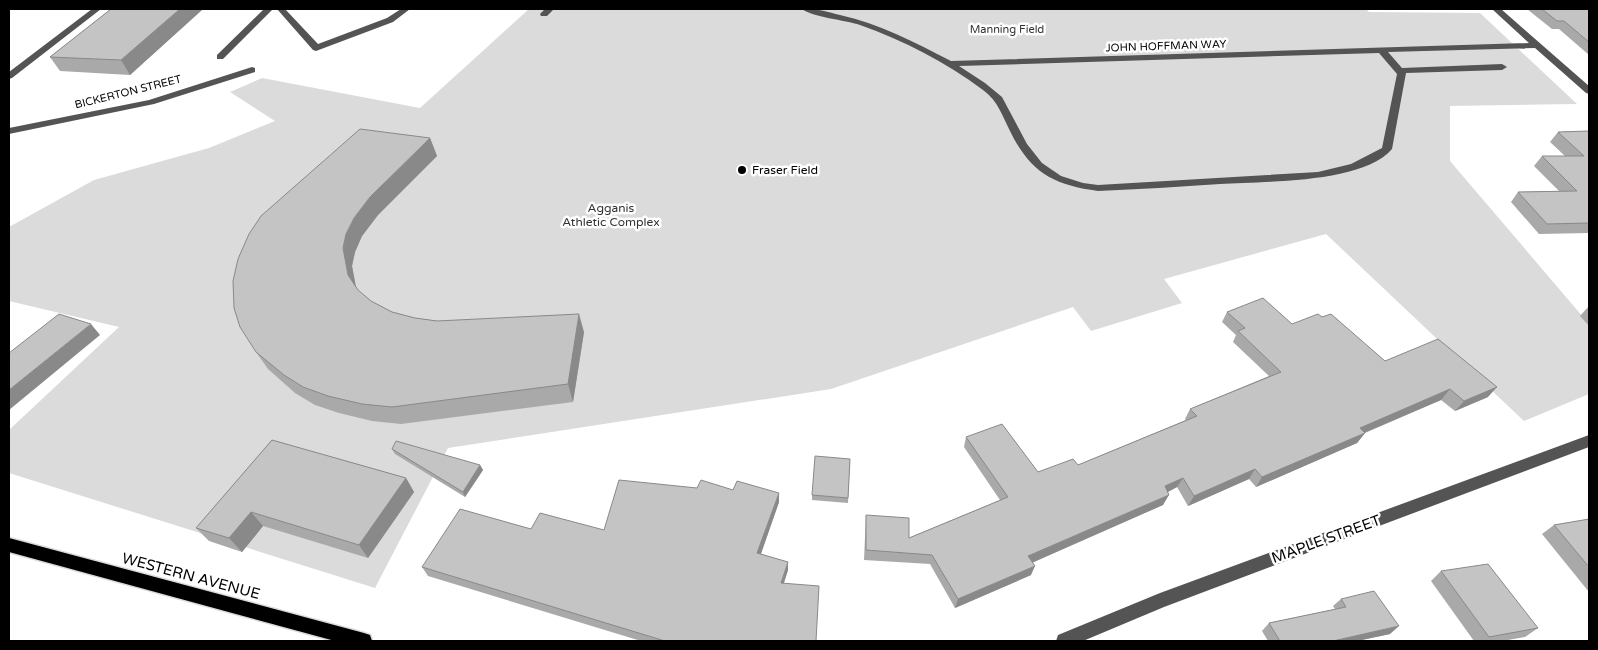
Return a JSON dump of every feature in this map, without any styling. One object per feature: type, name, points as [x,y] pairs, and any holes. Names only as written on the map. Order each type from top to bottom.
[{"type":"main road","name":"WESTERN AVENUE","points":[[9,545],[364,641]]},
{"type":"street","points":[[9,76],[97,9]]},
{"type":"street","points":[[220,57],[268,9]]},
{"type":"street","points":[[281,9],[316,48],[390,20],[406,9]]},
{"type":"street","name":"JOHN HOFFMAN WAY","points":[[806,9],[860,22],[890,33],[949,64],[1537,45]]},
{"type":"street","points":[[1496,9],[1589,91]]},
{"type":"street","points":[[949,64],[1000,100],[1024,150],[1040,168],[1074,186],[1098,188],[1318,175],[1344,170],[1371,161],[1387,149],[1402,74],[1381,50]]},
{"type":"street","points":[[1399,72],[1502,66]]},
{"type":"street","name":"BICKERTON STREET","points":[[9,131],[151,102],[252,70]]},
{"type":"street","name":"MAPLE STREET","points":[[1064,641],[1160,601],[1589,441]]},
{"type":"green space","name":"Agganis Athletic Complex","points":[[529,9],[1366,9],[1369,12],[1480,13],[1577,104],[1450,106],[1450,161],[1589,324],[1589,394],[1524,421],[1326,234],[1164,279],[1182,303],[1091,331],[1073,307],[831,389],[448,448],[375,588],[9,473],[9,430],[119,327],[9,301],[9,227],[94,180],[209,148],[275,121],[230,92],[262,78],[420,108]]},
{"type":"building","points":[[111,9],[180,9],[121,60],[50,57]]},
{"type":"building","points":[[1542,9],[1589,9],[1589,42],[1564,21],[1557,21]]},
{"type":"building","points":[[360,129],[430,138],[370,197],[354,218],[346,234],[343,248],[348,275],[358,290],[371,301],[392,312],[437,321],[579,314],[568,384],[392,407],[362,404],[328,396],[303,387],[284,375],[256,352],[240,327],[234,308],[233,281],[238,259],[249,234],[261,216]]},
{"type":"building","points":[[1589,131],[1589,223],[1547,224],[1518,192],[1577,191],[1542,156],[1584,156],[1558,132]]},
{"type":"building","points":[[1263,298],[1292,324],[1318,314],[1322,317],[1331,314],[1385,361],[1438,339],[1497,387],[1464,401],[1450,389],[1360,428],[1365,433],[1262,477],[1255,469],[1194,496],[1183,478],[1165,486],[1169,495],[1028,556],[1035,566],[958,599],[932,555],[866,550],[866,515],[909,518],[909,538],[1008,497],[966,437],[1002,424],[1038,472],[1073,459],[1078,465],[1197,416],[1190,409],[1281,372],[1238,331],[1245,328],[1227,312]]},
{"type":"building","points":[[59,314],[91,324],[9,390],[9,353]]},
{"type":"building","points":[[272,440],[406,478],[359,545],[251,512],[229,538],[196,528]]},
{"type":"building","points":[[396,441],[480,465],[463,492],[392,449]]},
{"type":"building","points":[[815,456],[850,459],[848,498],[812,495]]},
{"type":"building","points":[[619,480],[697,488],[701,480],[733,490],[737,481],[779,493],[757,553],[788,562],[781,583],[819,586],[816,641],[665,641],[422,567],[460,509],[531,529],[540,513],[604,530]]},
{"type":"building","points":[[1589,519],[1589,567],[1554,525]]},
{"type":"building","points":[[1488,564],[1538,628],[1489,637],[1441,571]]},
{"type":"building","points":[[1374,591],[1399,626],[1333,641],[1280,641],[1269,623],[1346,607],[1341,599]]},
{"type":"place","name":"Fraser Field","points":[[742,170]]},
{"type":"park label","name":"Manning Field","points":[[1007,29]]}]
